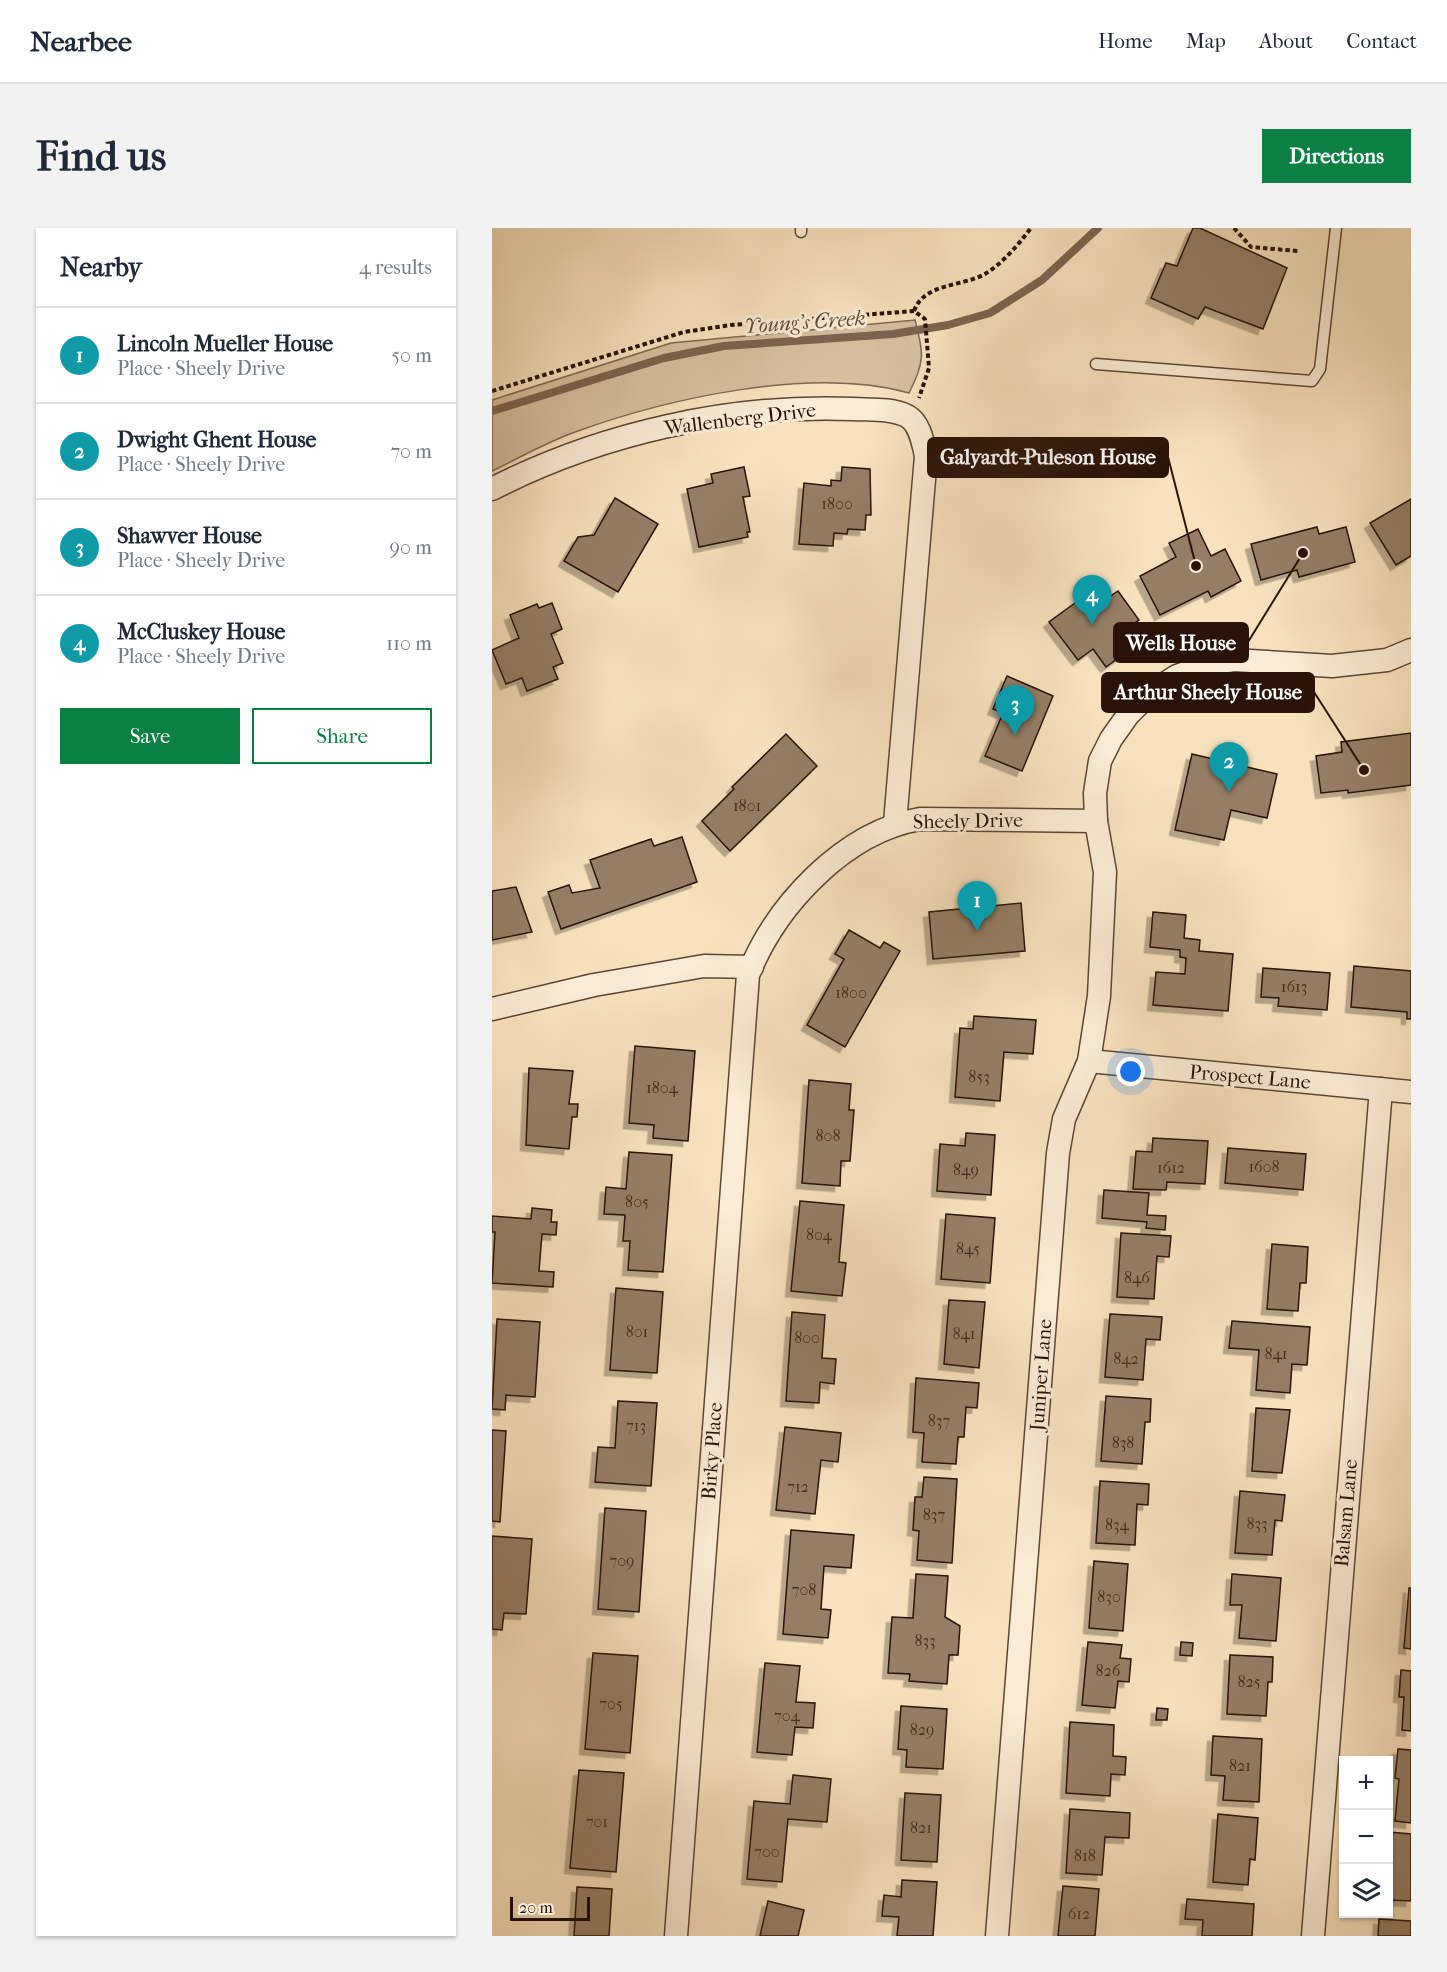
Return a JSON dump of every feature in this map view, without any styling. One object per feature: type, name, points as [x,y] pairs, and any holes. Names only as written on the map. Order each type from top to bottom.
[{"type":"street","name":"Wallenberg Drive","points":[[492,489],[573,454],[638,434],[705,419],[772,411],[827,408],[891,411],[909,417],[921,434],[927,456],[895,823]]},
{"type":"street","points":[[1096,821],[1095,794],[1100,761],[1111,739],[1128,715],[1149,694],[1177,676],[1212,663],[1234,660],[1332,666],[1387,660],[1411,650]]},
{"type":"street","name":"Sheely Drive","points":[[752,967],[786,910],[814,879],[849,850],[895,823],[920,819],[1096,821]]},
{"type":"street","name":"Juniper Lane","points":[[997,1936],[1058,1153],[1064,1119],[1089,1061],[1099,996],[1104,933],[1105,872],[1096,821]]},
{"type":"street","points":[[492,1009],[594,985],[704,966],[752,967]]},
{"type":"street","name":"Birky Place","points":[[676,1936],[748,975],[752,967]]},
{"type":"street","name":"Prospect Lane","points":[[1089,1061],[1411,1092]]},
{"type":"street","name":"Balsam Lane","points":[[1313,1936],[1381,1089]]},
{"type":"lane","points":[[1096,364],[1312,381],[1320,369],[1336,228]]},
{"type":"path","points":[[914,311],[918,302],[929,291],[967,283],[987,272],[1017,247],[1031,228]]},
{"type":"path","points":[[1234,228],[1251,247],[1298,251]]},
{"type":"path","points":[[492,391],[684,332],[732,325],[914,311],[925,319],[929,368],[917,401]]},
{"type":"shaded area","points":[[915,320],[921,357],[918,373],[909,393],[871,386],[829,383],[785,385],[696,398],[612,419],[575,432],[492,471],[492,400],[671,343]]},
{"type":"building","points":[[1193,228],[1200,228],[1287,268],[1263,329],[1205,307],[1198,319],[1151,298],[1166,263],[1177,266]]},
{"type":"building","points":[[744,467],[750,496],[743,497],[750,532],[747,532],[748,537],[699,547],[687,489],[713,483],[711,474]]},
{"type":"building","points":[[842,467],[870,469],[871,515],[866,515],[865,530],[848,529],[847,534],[834,533],[833,546],[799,544],[804,483],[831,486],[831,480],[841,481]]},
{"type":"building","points":[[615,498],[658,524],[618,592],[564,561],[578,537],[594,535]]},
{"type":"building","points":[[1411,499],[1411,556],[1396,565],[1370,523]]},
{"type":"building","points":[[1317,527],[1319,534],[1346,527],[1355,562],[1299,577],[1297,570],[1261,580],[1251,544]]},
{"type":"building","points":[[1198,529],[1211,556],[1225,549],[1241,581],[1211,597],[1208,591],[1160,615],[1140,576],[1176,557],[1169,543]]},
{"type":"building","points":[[1097,587],[1106,599],[1118,591],[1139,620],[1129,627],[1140,642],[1106,667],[1093,649],[1078,660],[1049,622]]},
{"type":"building","points":[[552,603],[562,629],[551,634],[563,663],[553,667],[558,679],[527,691],[522,678],[506,684],[492,650],[519,638],[510,615],[537,604],[539,608]]},
{"type":"building","points":[[1007,676],[1053,696],[1022,771],[985,756],[1003,713],[993,709]]},
{"type":"building","points":[[1411,733],[1411,785],[1348,793],[1348,790],[1321,793],[1316,756],[1342,752],[1341,742]]},
{"type":"building","points":[[786,734],[817,766],[730,851],[702,821],[734,789],[732,787]]},
{"type":"building","points":[[1192,754],[1277,774],[1267,818],[1231,810],[1224,840],[1175,830]]},
{"type":"building","points":[[682,837],[697,882],[561,929],[548,892],[569,885],[572,893],[600,888],[590,860],[651,839],[654,846]]},
{"type":"building","points":[[516,887],[532,932],[492,940],[492,891]]},
{"type":"building","points":[[1021,903],[1025,951],[933,959],[929,912]]},
{"type":"building","points":[[1153,912],[1186,915],[1184,938],[1200,940],[1199,951],[1233,954],[1228,1011],[1153,1005],[1156,972],[1185,974],[1186,958],[1180,957],[1180,950],[1150,947]]},
{"type":"building","points":[[849,930],[880,948],[884,942],[900,951],[845,1047],[807,1025],[844,959],[835,954]]},
{"type":"building","points":[[1354,966],[1411,971],[1411,1019],[1407,1019],[1407,1012],[1351,1007]]},
{"type":"building","points":[[1263,968],[1330,973],[1327,1010],[1278,1006],[1279,998],[1261,997]]},
{"type":"building","points":[[974,1016],[1036,1020],[1033,1054],[1004,1052],[1000,1101],[955,1097],[960,1028],[973,1029]]},
{"type":"building","points":[[635,1046],[695,1051],[688,1141],[653,1138],[654,1125],[629,1123]]},
{"type":"building","points":[[529,1068],[573,1071],[569,1104],[578,1104],[577,1117],[572,1117],[569,1149],[526,1145]]},
{"type":"building","points":[[809,1080],[851,1084],[849,1110],[854,1110],[850,1161],[841,1161],[840,1186],[802,1183]]},
{"type":"building","points":[[966,1133],[995,1135],[991,1195],[937,1191],[940,1144],[965,1146]]},
{"type":"building","points":[[1153,1138],[1208,1141],[1205,1184],[1167,1182],[1166,1190],[1133,1189],[1136,1151],[1152,1152]]},
{"type":"building","points":[[1228,1148],[1306,1154],[1303,1190],[1225,1183]]},
{"type":"building","points":[[629,1152],[672,1155],[663,1272],[628,1270],[630,1241],[623,1241],[625,1215],[604,1214],[606,1187],[626,1189]]},
{"type":"building","points":[[1104,1190],[1149,1193],[1147,1215],[1166,1216],[1165,1230],[1146,1228],[1147,1222],[1102,1218]]},
{"type":"building","points":[[800,1201],[844,1205],[839,1262],[846,1263],[842,1296],[791,1291]]},
{"type":"building","points":[[532,1208],[552,1210],[551,1222],[557,1222],[556,1235],[542,1234],[539,1271],[554,1272],[553,1287],[492,1283],[495,1232],[492,1232],[492,1216],[531,1219]]},
{"type":"building","points":[[946,1214],[995,1218],[990,1283],[941,1279]]},
{"type":"building","points":[[1121,1233],[1171,1236],[1169,1257],[1157,1256],[1154,1299],[1117,1297]]},
{"type":"building","points":[[1272,1244],[1308,1247],[1306,1283],[1300,1283],[1298,1311],[1267,1309]]},
{"type":"building","points":[[616,1288],[663,1292],[657,1373],[610,1370]]},
{"type":"building","points":[[949,1300],[985,1302],[979,1368],[944,1364]]},
{"type":"building","points":[[792,1312],[825,1315],[822,1358],[836,1359],[834,1384],[820,1382],[819,1403],[786,1401]]},
{"type":"building","points":[[1110,1314],[1162,1317],[1160,1340],[1146,1339],[1143,1380],[1105,1377]]},
{"type":"building","points":[[497,1319],[540,1322],[535,1397],[506,1395],[505,1410],[492,1409]]},
{"type":"building","points":[[1232,1321],[1310,1327],[1307,1365],[1292,1364],[1290,1393],[1256,1390],[1259,1350],[1229,1348]]},
{"type":"building","points":[[916,1378],[979,1383],[977,1408],[966,1407],[964,1437],[958,1437],[956,1464],[922,1462],[924,1433],[913,1432]]},
{"type":"building","points":[[1106,1396],[1151,1399],[1150,1422],[1145,1422],[1142,1464],[1101,1461]]},
{"type":"building","points":[[618,1401],[657,1403],[651,1486],[595,1482],[598,1447],[615,1448]]},
{"type":"building","points":[[1256,1408],[1290,1410],[1282,1473],[1252,1471]]},
{"type":"building","points":[[785,1427],[841,1433],[838,1462],[821,1460],[815,1514],[776,1510]]},
{"type":"building","points":[[492,1430],[506,1431],[500,1522],[492,1521]]},
{"type":"building","points":[[924,1477],[957,1479],[952,1563],[917,1560],[919,1531],[913,1530],[915,1497],[922,1497]]},
{"type":"building","points":[[1100,1481],[1149,1484],[1148,1505],[1137,1504],[1135,1545],[1096,1543]]},
{"type":"building","points":[[1240,1491],[1285,1495],[1282,1521],[1275,1520],[1272,1555],[1235,1553]]},
{"type":"building","points":[[605,1508],[646,1511],[639,1612],[598,1609]]},
{"type":"building","points":[[791,1530],[854,1535],[851,1568],[824,1566],[821,1609],[831,1610],[828,1638],[783,1634]]},
{"type":"building","points":[[492,1536],[532,1539],[526,1614],[504,1613],[502,1630],[492,1629]]},
{"type":"building","points":[[1094,1561],[1128,1564],[1123,1631],[1089,1628]]},
{"type":"building","points":[[916,1574],[948,1576],[945,1617],[960,1626],[958,1655],[949,1655],[947,1684],[909,1681],[910,1674],[888,1673],[892,1617],[913,1618]]},
{"type":"building","points":[[1232,1574],[1281,1578],[1276,1641],[1239,1638],[1242,1605],[1230,1605]]},
{"type":"building","points":[[1409,1588],[1411,1588],[1411,1649],[1404,1648]]},
{"type":"building","points":[[1088,1642],[1122,1645],[1120,1658],[1131,1659],[1129,1682],[1118,1681],[1115,1708],[1082,1705]]},
{"type":"building","points":[[1181,1642],[1193,1643],[1192,1656],[1180,1655]]},
{"type":"building","points":[[593,1653],[638,1656],[630,1753],[585,1749]]},
{"type":"building","points":[[1230,1655],[1273,1657],[1272,1682],[1268,1682],[1266,1716],[1227,1714]]},
{"type":"building","points":[[765,1663],[800,1666],[796,1702],[815,1703],[813,1728],[795,1727],[792,1755],[757,1752]]},
{"type":"building","points":[[1401,1670],[1411,1671],[1411,1731],[1402,1730],[1404,1697],[1399,1697]]},
{"type":"building","points":[[901,1706],[947,1709],[943,1769],[906,1767],[907,1750],[898,1749]]},
{"type":"building","points":[[1157,1708],[1168,1709],[1167,1720],[1156,1720]]},
{"type":"building","points":[[1070,1722],[1114,1725],[1113,1756],[1126,1757],[1125,1775],[1111,1774],[1110,1796],[1066,1793]]},
{"type":"building","points":[[1213,1736],[1262,1739],[1259,1802],[1223,1800],[1225,1776],[1211,1775]]},
{"type":"building","points":[[1398,1749],[1411,1750],[1411,1823],[1395,1821],[1399,1779],[1395,1778]]},
{"type":"building","points":[[579,1770],[624,1773],[616,1872],[570,1868]]},
{"type":"building","points":[[793,1775],[831,1779],[827,1822],[788,1819],[782,1882],[747,1879],[754,1801],[790,1804]]},
{"type":"building","points":[[905,1793],[941,1795],[937,1862],[901,1860]]},
{"type":"building","points":[[1070,1809],[1130,1813],[1129,1838],[1105,1837],[1102,1875],[1066,1873]]},
{"type":"building","points":[[1218,1814],[1258,1818],[1255,1860],[1250,1859],[1248,1885],[1213,1882]]},
{"type":"building","points":[[1393,1832],[1411,1834],[1411,1901],[1393,1900]]},
{"type":"building","points":[[902,1880],[937,1882],[933,1936],[897,1936],[899,1917],[882,1916],[884,1895],[901,1897]]},
{"type":"building","points":[[1063,1886],[1099,1889],[1095,1936],[1058,1936]]},
{"type":"building","points":[[577,1887],[612,1889],[609,1936],[574,1936]]},
{"type":"building","points":[[1187,1899],[1254,1904],[1252,1936],[1202,1936],[1203,1920],[1185,1919]]},
{"type":"building","points":[[768,1901],[804,1910],[798,1936],[760,1936]]},
{"type":"building","points":[[1379,1919],[1411,1921],[1411,1936],[1378,1936]]},
{"type":"waterway","name":"Young's Creek","points":[[492,411],[664,358],[724,346],[893,334],[948,325],[990,313],[1042,280],[1098,228]]},
{"type":"place","name":"Wells House","points":[[1303,553]]},
{"type":"place","name":"Galyardt-Puleson House","points":[[1196,566]]},
{"type":"place","name":"McCluskey House","points":[[1092,625]]},
{"type":"place","name":"Shawver House","points":[[1015,735]]},
{"type":"place","name":"Arthur Sheely House","points":[[1364,770]]},
{"type":"place","name":"Dwight Ghent House","points":[[1229,792]]},
{"type":"place","name":"Lincoln Mueller House","points":[[977,931]]}]
